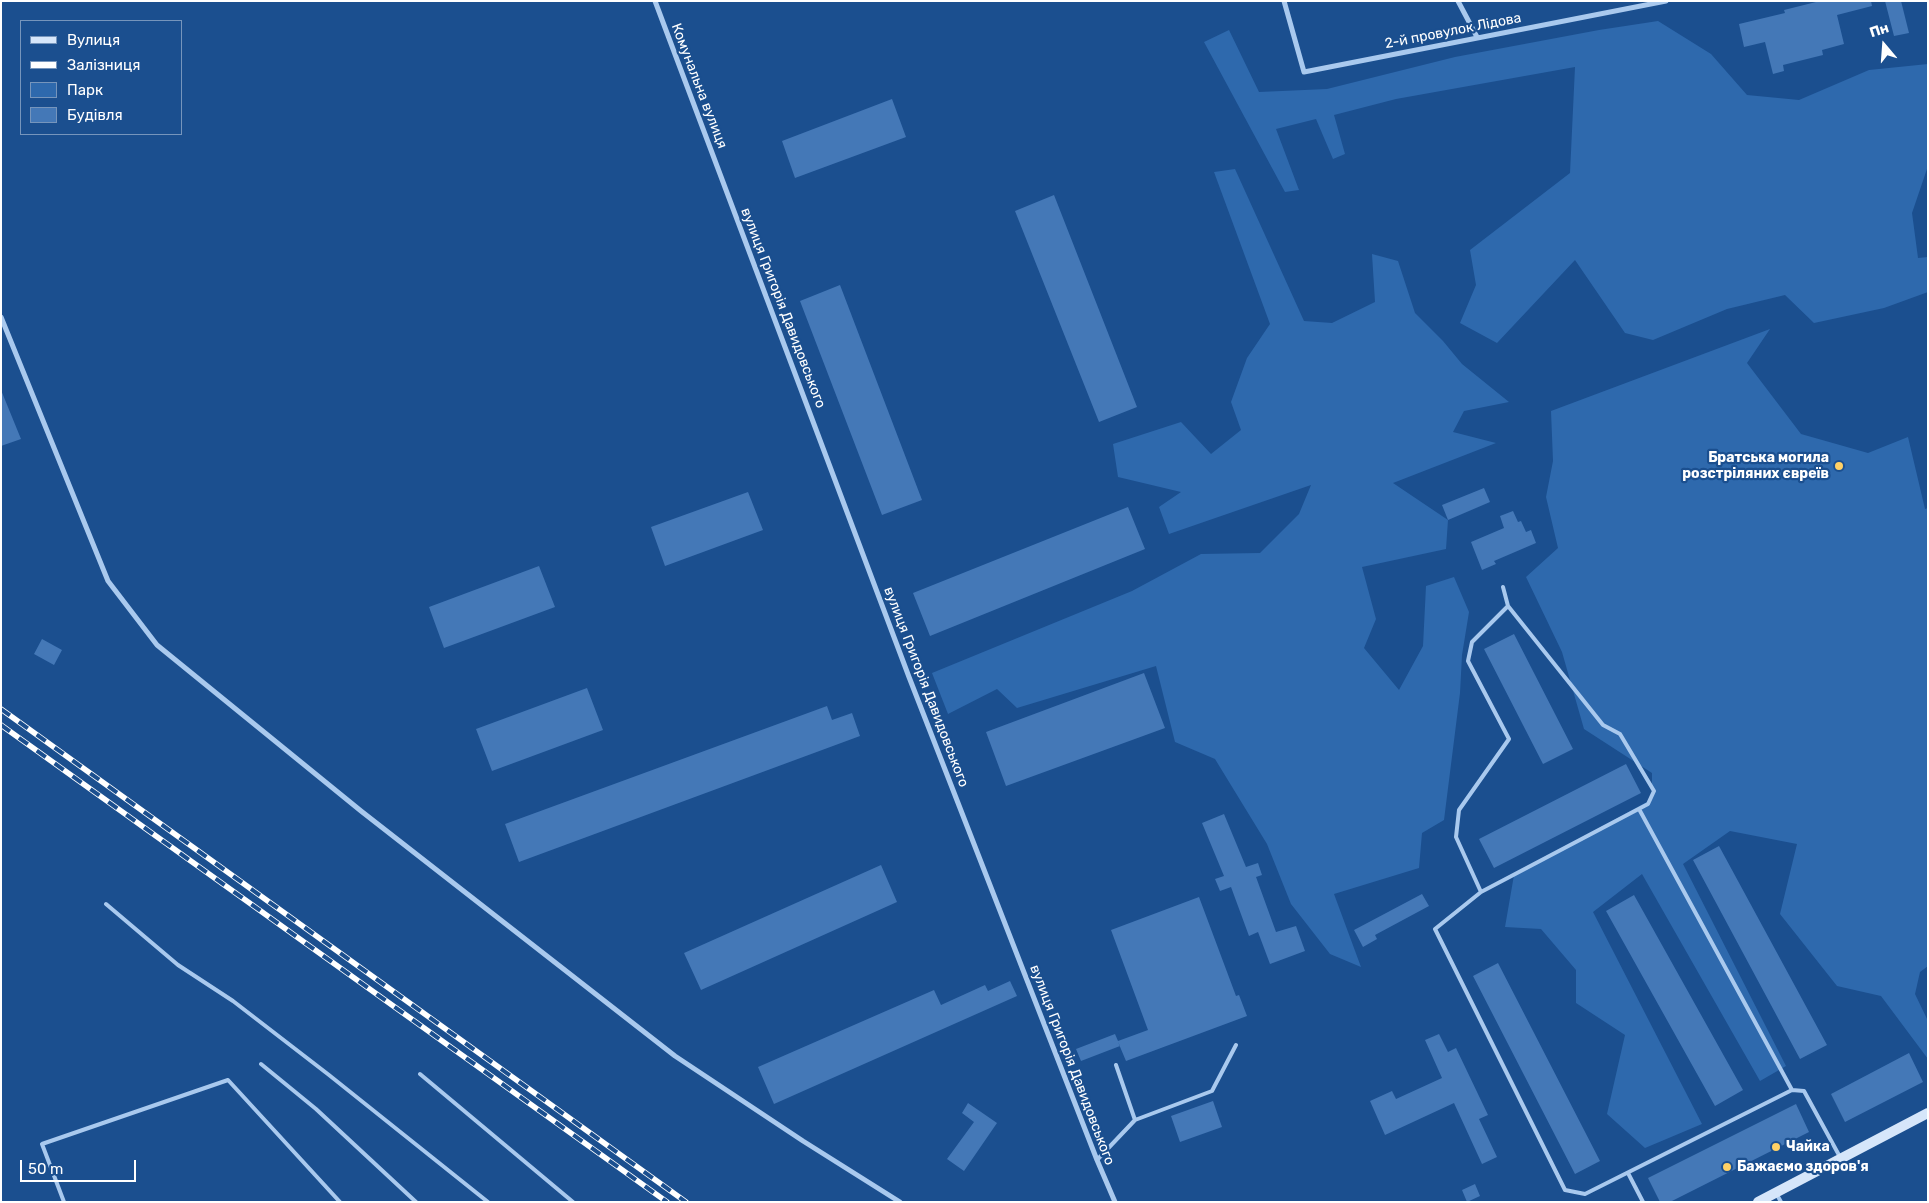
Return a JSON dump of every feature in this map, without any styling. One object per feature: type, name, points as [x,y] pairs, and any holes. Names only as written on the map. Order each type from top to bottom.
[{"type":"main road","points":[[1758,1202],[1778,1197],[1841,1159],[1928,1113]]},
{"type":"street","name":"Комунальна вулиця","points":[[655,1],[723,178]]},
{"type":"street","name":"2-й провулок Лідова","points":[[1284,1],[1304,72],[1639,4],[1666,1]]},
{"type":"street","points":[[1458,1],[1477,37]]},
{"type":"street","name":"вулиця Григорія Давидовського","points":[[723,178],[909,677],[1115,1202]]},
{"type":"street","points":[[1,317],[108,581],[157,645],[361,810],[675,1056],[803,1142],[900,1202]]},
{"type":"lane","points":[[1502,587],[1508,606],[1603,725],[1620,734],[1654,791],[1648,804],[1481,892],[1435,929],[1565,1190],[1585,1194],[1792,1090],[1804,1091],[1841,1159]]},
{"type":"lane","points":[[1481,892],[1456,837],[1459,810],[1509,739],[1468,661],[1472,642],[1508,606]]},
{"type":"lane","points":[[1639,809],[1792,1090]]},
{"type":"lane","points":[[106,904],[178,965],[241,1006],[488,1202]]},
{"type":"lane","points":[[1097,1160],[1134,1120],[1212,1091],[1236,1045]]},
{"type":"lane","points":[[261,1064],[316,1109],[416,1202]]},
{"type":"lane","points":[[1116,1065],[1134,1120]]},
{"type":"lane","points":[[420,1074],[572,1202]]},
{"type":"lane","points":[[64,1202],[42,1144],[228,1080],[340,1202]]},
{"type":"lane","points":[[1628,1172],[1642,1202]]},
{"type":"green space","points":[[1658,21],[1711,54],[1747,95],[1799,100],[1869,70],[1928,64],[1928,166],[1912,213],[1918,258],[1928,257],[1928,292],[1884,308],[1814,323],[1785,295],[1727,309],[1653,340],[1625,333],[1575,260],[1497,343],[1460,323],[1476,285],[1470,250],[1570,173],[1575,67],[1396,99],[1334,115],[1345,154],[1333,159],[1316,119],[1276,129],[1299,190],[1285,192],[1204,42],[1229,30],[1259,92],[1327,89],[1455,57]]},
{"type":"green space","points":[[1235,169],[1304,321],[1332,323],[1375,302],[1372,254],[1398,261],[1415,313],[1443,341],[1462,364],[1509,402],[1464,411],[1453,432],[1496,443],[1393,483],[1448,520],[1446,549],[1362,567],[1376,619],[1364,648],[1399,690],[1423,646],[1426,586],[1454,577],[1469,612],[1462,655],[1460,693],[1444,820],[1422,833],[1419,868],[1334,894],[1361,967],[1330,954],[1291,904],[1267,844],[1215,759],[1175,742],[1156,666],[1017,708],[997,689],[948,714],[932,673],[1132,591],[1201,554],[1260,553],[1299,514],[1311,485],[1169,534],[1159,507],[1181,492],[1118,477],[1113,444],[1181,422],[1211,454],[1241,430],[1231,402],[1247,358],[1270,324],[1214,172]]},
{"type":"green space","points":[[1770,329],[1747,363],[1801,434],[1868,453],[1908,437],[1925,509],[1928,508],[1928,966],[1920,972],[1915,994],[1928,1021],[1928,1059],[1881,996],[1837,986],[1780,914],[1797,844],[1730,831],[1683,864],[1786,1066],[1760,1081],[1642,874],[1593,912],[1702,1124],[1645,1148],[1607,1114],[1625,1035],[1576,1003],[1576,970],[1541,929],[1505,927],[1514,875],[1652,799],[1652,773],[1584,729],[1562,652],[1526,577],[1558,548],[1546,497],[1553,461],[1551,411]]},
{"type":"building","points":[[1820,1],[1871,1],[1872,6],[1837,15],[1844,44],[1822,50],[1823,55],[1783,65],[1784,71],[1773,74],[1765,42],[1744,47],[1739,24],[1785,13],[1784,10]]},
{"type":"building","points":[[1885,1],[1901,1],[1909,33],[1894,36]]},
{"type":"building","points":[[892,99],[906,137],[795,178],[782,141]]},
{"type":"building","points":[[1054,195],[1137,407],[1099,422],[1015,211]]},
{"type":"building","points":[[840,285],[922,500],[882,515],[800,301]]},
{"type":"building","points":[[1,390],[21,439],[1,446]]},
{"type":"building","points":[[1484,488],[1490,502],[1448,520],[1442,505]]},
{"type":"building","points":[[748,492],[763,530],[665,566],[651,527]]},
{"type":"building","points":[[1128,507],[1145,549],[930,636],[913,593]]},
{"type":"building","points":[[1513,511],[1518,522],[1521,521],[1526,532],[1531,530],[1536,543],[1494,561],[1496,564],[1482,570],[1471,542],[1504,528],[1500,516]]},
{"type":"building","points":[[539,566],[555,607],[444,648],[429,607]]},
{"type":"building","points":[[1514,634],[1573,749],[1543,764],[1484,649]]},
{"type":"building","points":[[42,639],[62,650],[54,665],[34,654]]},
{"type":"building","points":[[1144,673],[1165,728],[1006,786],[986,732]]},
{"type":"building","points":[[587,688],[603,730],[492,771],[476,729]]},
{"type":"building","points":[[827,706],[832,720],[852,713],[860,736],[519,862],[505,824]]},
{"type":"building","points":[[1626,764],[1641,793],[1494,868],[1479,839]]},
{"type":"building","points":[[1224,814],[1246,867],[1258,863],[1262,875],[1256,877],[1276,932],[1296,926],[1305,951],[1270,964],[1258,932],[1249,936],[1231,887],[1220,891],[1215,879],[1224,876],[1202,823]]},
{"type":"building","points":[[1719,846],[1827,1045],[1800,1059],[1693,860]]},
{"type":"building","points":[[881,865],[897,902],[701,990],[684,953]]},
{"type":"building","points":[[1422,894],[1429,906],[1375,935],[1377,939],[1363,947],[1354,930]]},
{"type":"building","points":[[1634,895],[1743,1090],[1715,1106],[1606,911]]},
{"type":"building","points":[[1199,897],[1236,996],[1239,995],[1247,1016],[1126,1061],[1120,1046],[1081,1061],[1076,1049],[1115,1034],[1118,1041],[1148,1030],[1111,930]]},
{"type":"building","points":[[1498,963],[1600,1161],[1575,1174],[1473,976]]},
{"type":"building","points":[[1010,981],[1017,996],[774,1104],[758,1067],[934,990],[941,1005],[985,985],[988,991]]},
{"type":"building","points":[[1439,1034],[1448,1052],[1456,1048],[1488,1115],[1479,1119],[1497,1157],[1482,1164],[1454,1103],[1385,1135],[1370,1101],[1392,1091],[1396,1099],[1442,1078],[1425,1040]]},
{"type":"building","points":[[1909,1053],[1923,1082],[1845,1122],[1831,1094]]},
{"type":"building","points":[[1213,1101],[1222,1127],[1180,1142],[1171,1116]]},
{"type":"building","points":[[968,1103],[997,1123],[964,1171],[947,1159],[974,1122],[962,1113]]},
{"type":"building","points":[[1796,1104],[1809,1132],[1670,1202],[1660,1202],[1648,1178]]},
{"type":"building","points":[[1475,1184],[1480,1196],[1467,1202],[1462,1190]]},
{"type":"railway","points":[[1,709],[686,1202]]},
{"type":"railway","points":[[1,725],[667,1202]]},
{"type":"place","name":"Братська могила розстріляних євреїв","points":[[1839,466]]},
{"type":"place","name":"Чайка","points":[[1776,1147]]},
{"type":"place","name":"Бажаємо здоров'я","points":[[1727,1167]]}]
